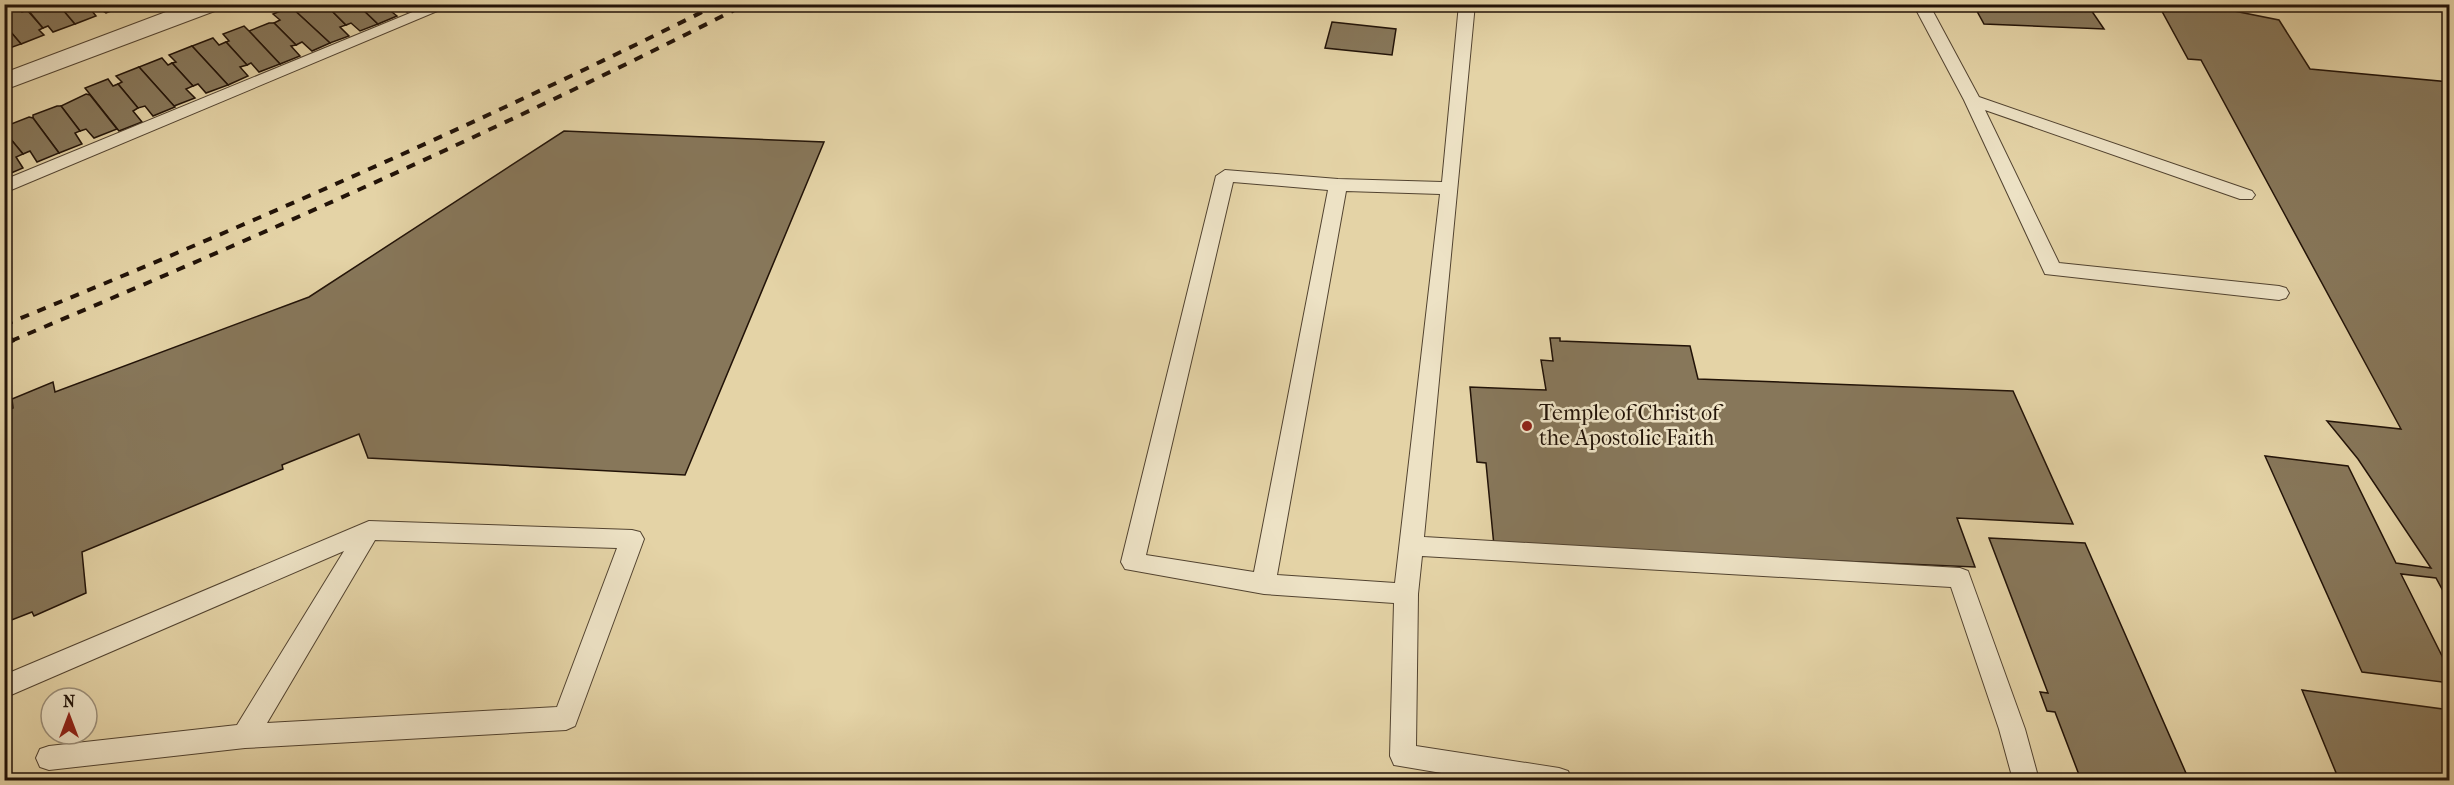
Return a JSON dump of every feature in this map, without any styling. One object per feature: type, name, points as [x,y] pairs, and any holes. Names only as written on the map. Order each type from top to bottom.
[{"type":"street","points":[[4,82],[211,4]]},
{"type":"lane","points":[[4,187],[447,4]]},
{"type":"lane","points":[[1467,4],[1450,188],[1406,594],[1402,756],[1559,780]]},
{"type":"lane","points":[[1921,4],[1972,100],[2052,269],[2279,293]]},
{"type":"lane","points":[[1972,100],[2246,195]]},
{"type":"lane","points":[[1406,594],[1264,584],[1134,562],[1225,176],[1338,185],[1450,188]]},
{"type":"lane","points":[[1264,584],[1338,185]]},
{"type":"lane","points":[[4,687],[369,531],[632,539],[566,718],[245,736],[49,758]]},
{"type":"lane","points":[[245,736],[369,531]]},
{"type":"lane","points":[[1411,546],[1960,578],[2012,729],[2026,780]]},
{"type":"building","points":[[15,4],[22,12],[27,10],[43,28],[39,30],[44,35],[21,44],[4,24],[4,5]]},
{"type":"building","points":[[23,4],[58,4],[75,24],[53,32],[48,26],[43,28]]},
{"type":"building","points":[[58,4],[92,4],[96,9],[92,11],[96,16],[75,24]]},
{"type":"building","points":[[92,4],[126,4],[127,5],[106,13]]},
{"type":"building","points":[[299,4],[325,4],[346,25],[340,27],[349,36],[330,43],[291,7]]},
{"type":"building","points":[[325,4],[357,4],[378,24],[360,31],[351,23],[346,25]]},
{"type":"building","points":[[357,4],[391,4],[387,8],[397,16],[378,24]]},
{"type":"building","points":[[399,4],[424,4],[425,6],[407,12]]},
{"type":"building","points":[[1973,4],[2087,4],[2104,29],[1984,24]]},
{"type":"building","points":[[2158,4],[2199,4],[2279,20],[2310,69],[2450,82],[2450,604],[2436,578],[2401,574],[2450,672],[2450,683],[2362,672],[2265,456],[2348,466],[2396,563],[2431,568],[2358,459],[2327,421],[2401,429],[2201,60],[2188,59]]},
{"type":"building","points":[[291,7],[330,43],[312,51],[302,42],[296,45],[274,23],[280,20],[273,14]]},
{"type":"building","points":[[1332,22],[1396,29],[1392,55],[1325,48]]},
{"type":"building","points":[[274,23],[296,45],[291,46],[300,56],[280,64],[249,31]]},
{"type":"building","points":[[4,24],[21,44],[4,50]]},
{"type":"building","points":[[244,26],[280,64],[259,72],[251,63],[247,65],[226,42],[229,41],[223,34]]},
{"type":"building","points":[[213,38],[219,45],[226,42],[247,65],[240,67],[248,76],[228,85],[192,46]]},
{"type":"building","points":[[192,46],[228,85],[206,93],[198,84],[193,86],[172,63],[176,62],[169,55]]},
{"type":"building","points":[[162,58],[168,65],[172,63],[193,86],[186,89],[195,98],[174,106],[139,67]]},
{"type":"building","points":[[139,67],[175,107],[153,116],[145,106],[138,108],[118,84],[122,82],[116,76]]},
{"type":"building","points":[[108,79],[113,86],[118,84],[138,108],[133,111],[142,122],[119,131],[85,88]]},
{"type":"building","points":[[86,94],[90,95],[117,129],[94,138],[86,129],[80,131],[61,106]]},
{"type":"building","points":[[61,106],[80,131],[75,133],[82,144],[59,153],[33,118],[33,115]]},
{"type":"building","points":[[29,117],[33,118],[59,153],[37,162],[30,151],[23,154],[4,131],[6,126]]},
{"type":"building","points":[[4,131],[23,154],[16,157],[23,168],[4,176]]},
{"type":"building","points":[[564,131],[824,142],[685,475],[368,458],[359,434],[282,465],[283,469],[82,552],[86,593],[34,616],[32,612],[4,623],[4,411],[13,408],[12,399],[53,382],[55,392],[309,297]]},
{"type":"building","points":[[1550,338],[1560,338],[1560,341],[1690,346],[1698,379],[2013,391],[2073,524],[1957,518],[1975,567],[1494,546],[1486,463],[1477,462],[1470,387],[1546,390],[1541,360],[1553,361]]},
{"type":"building","points":[[1989,538],[2085,543],[2189,780],[2081,780],[2055,712],[2047,711],[2040,692],[2048,693]]},
{"type":"building","points":[[2302,690],[2450,710],[2450,780],[2339,780]]},
{"type":"railway","points":[[4,325],[185,250],[454,131],[718,4]]},
{"type":"railway","points":[[11,341],[474,137],[746,4]]},
{"type":"railway","points":[[4,344],[15,339]]},
{"type":"place","name":"Temple of Christ of the Apostolic Faith","points":[[1527,426]]}]
